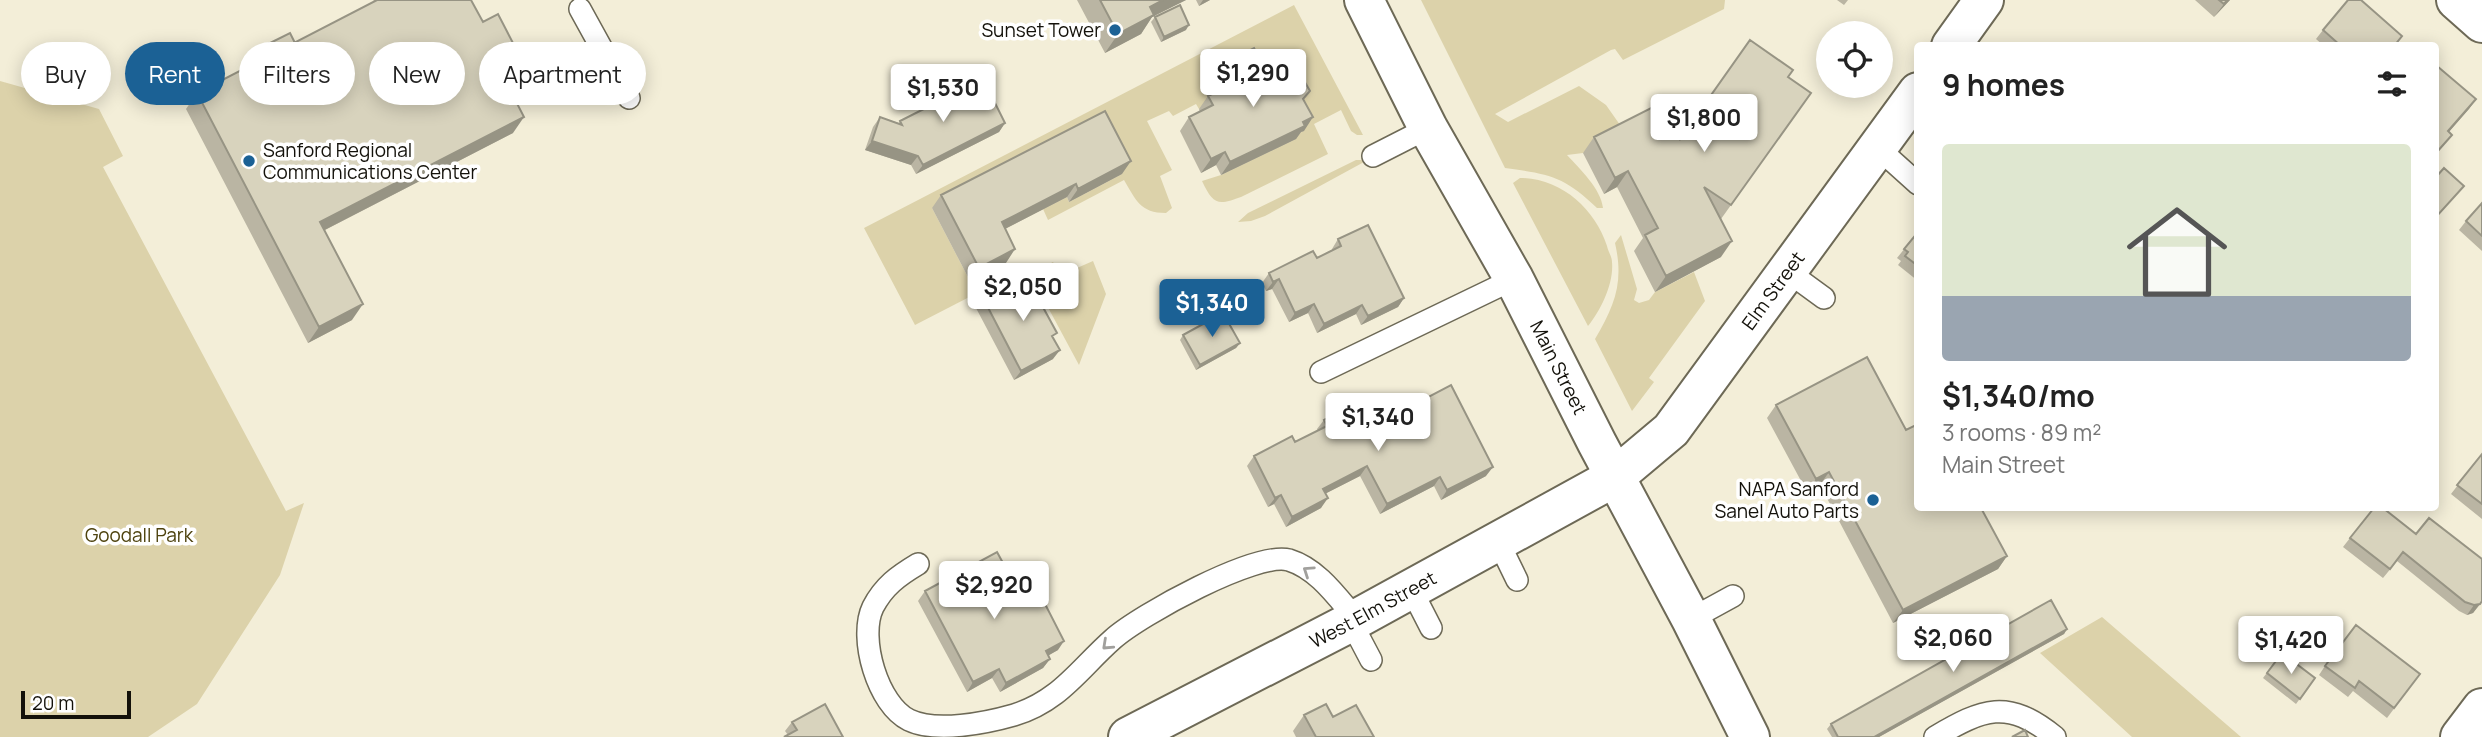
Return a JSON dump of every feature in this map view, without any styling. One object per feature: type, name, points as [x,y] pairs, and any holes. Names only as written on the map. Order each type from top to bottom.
[{"type":"main road","name":"Main Street","points":[[1364,0],[1428,128],[1514,279],[1750,737]]},
{"type":"main road","points":[[1954,42],[1984,0]]},
{"type":"main road","points":[[2456,0],[2482,23]]},
{"type":"main road","name":"Elm Street","points":[[1615,477],[1671,430],[1914,98]]},
{"type":"main road","name":"West Elm Street","points":[[1128,737],[1172,727],[1354,621],[1615,477]]},
{"type":"main road","points":[[2460,737],[2482,708]]},
{"type":"lane","points":[[584,3],[602,42]]},
{"type":"lane","points":[[1373,156],[1428,128]]},
{"type":"lane","points":[[1878,148],[1914,180]]},
{"type":"lane","points":[[1787,271],[1824,299]]},
{"type":"lane","points":[[1321,372],[1514,279]]},
{"type":"lane","points":[[1498,541],[1517,580]]},
{"type":"lane","points":[[918,564],[895,578],[883,592],[872,609],[867,627],[868,640],[879,684],[887,701],[909,720],[934,731],[1003,717],[1048,701],[1129,625],[1197,589],[1259,561],[1273,558],[1289,560],[1308,569],[1326,584],[1354,621],[1371,660]]},
{"type":"lane","points":[[1411,589],[1431,628]]},
{"type":"lane","points":[[1691,618],[1733,596]]},
{"type":"lane","points":[[1935,737],[1970,716],[2008,712],[2026,717],[2055,737]]},
{"type":"green space","points":[[1421,0],[1725,0],[1724,9],[1623,60],[1615,49],[1611,50],[1495,114],[1508,122],[1579,86],[1606,105],[1625,132],[1583,153],[1567,155],[1598,194],[1603,208],[1597,208],[1575,189],[1555,178],[1505,168]]},
{"type":"green space","points":[[1294,5],[1363,135],[1351,131],[1341,110],[1314,124],[1328,154],[1241,197],[1226,202],[1217,201],[1209,194],[1202,181],[1221,175],[1295,139],[1231,93],[1199,109],[1196,104],[1173,116],[1169,111],[1147,121],[1172,170],[1160,176],[1172,208],[1166,213],[1144,208],[1124,180],[1048,220],[1043,209],[1067,197],[1069,202],[1122,174],[932,208],[970,281],[1006,263],[1020,272],[1024,279],[987,302],[981,291],[915,325],[864,228]]},
{"type":"green space","name":"Goodall Park","points":[[0,81],[21,87],[21,105],[85,105],[99,109],[123,156],[103,167],[286,511],[304,503],[280,575],[197,704],[148,737],[0,737]]},
{"type":"green space","points":[[1356,160],[1364,162],[1265,216],[1238,222],[1248,213]]},
{"type":"green space","points":[[1520,178],[1549,183],[1574,198],[1585,208],[1601,232],[1612,260],[1611,279],[1602,304],[1588,326],[1513,183]]},
{"type":"green space","points":[[1621,235],[1637,289],[1634,300],[1639,303],[1649,300],[1655,292],[1694,272],[1705,301],[1649,378],[1654,382],[1632,411],[1595,339],[1616,293],[1618,257],[1615,243]]},
{"type":"green space","points":[[1093,261],[1106,294],[1079,365],[1030,274],[1053,262],[1061,275]]},
{"type":"green space","points":[[2102,617],[2241,737],[2132,737],[2040,653]]},
{"type":"building","points":[[377,0],[471,0],[483,22],[498,14],[512,42],[479,42],[479,105],[518,105],[524,117],[320,222],[363,304],[319,327],[203,105],[225,105],[225,79],[239,71],[239,105],[355,105],[355,42],[296,42]]},
{"type":"building","points":[[1100,0],[1163,0],[1150,7],[1154,15],[1118,34]]},
{"type":"building","points":[[2348,0],[2361,0],[2402,36],[2397,42],[2336,42],[2323,30]]},
{"type":"building","points":[[1180,5],[1189,25],[1164,37],[1155,17]]},
{"type":"building","points":[[290,33],[294,42],[272,42]]},
{"type":"building","points":[[1750,40],[1793,70],[1788,77],[1811,93],[1731,205],[1704,187],[1732,241],[1666,276],[1645,235],[1658,228],[1628,171],[1615,178],[1594,137],[1661,103],[1680,139]]},
{"type":"building","points":[[1254,48],[1264,68],[1281,58],[1292,79],[1303,79],[1310,91],[1303,99],[1313,117],[1303,122],[1305,126],[1230,162],[1225,152],[1211,159],[1189,117],[1213,105],[1208,96],[1240,80],[1230,61]]},
{"type":"building","points":[[2439,68],[2476,99],[2448,131],[2452,135],[2439,150]]},
{"type":"building","points":[[983,79],[1005,123],[923,165],[918,156],[872,141],[880,117],[902,125],[900,121]]},
{"type":"building","points":[[1105,111],[1131,161],[1078,189],[1076,184],[1002,222],[1015,249],[979,268],[941,195]]},
{"type":"building","points":[[2444,168],[2464,186],[2439,214],[2439,174]]},
{"type":"building","points":[[2482,203],[2482,236],[2466,221]]},
{"type":"building","points":[[1368,225],[1404,298],[1368,316],[1362,305],[1324,324],[1314,304],[1295,313],[1279,279],[1273,282],[1269,273],[1313,251],[1317,258],[1341,246],[1338,239]]},
{"type":"building","points":[[1914,237],[1914,263],[1905,256],[1908,252],[1904,249]]},
{"type":"building","points":[[1026,276],[1057,333],[1052,336],[1060,350],[1021,371],[983,298]]},
{"type":"building","points":[[1223,313],[1240,343],[1200,365],[1183,335]]},
{"type":"building","name":"NAPA Sanford Sanel Auto Parts","points":[[1867,357],[1906,430],[1914,426],[1914,511],[1983,511],[2007,556],[1903,610],[1829,472],[1816,479],[1776,405]]},
{"type":"building","points":[[1451,385],[1493,467],[1447,490],[1440,477],[1387,504],[1367,466],[1323,489],[1328,498],[1292,517],[1281,495],[1275,498],[1254,456],[1292,436],[1295,442],[1327,426],[1324,420],[1347,408],[1352,418],[1373,407],[1381,422]]},
{"type":"building","points":[[2482,454],[2482,504],[2457,485]]},
{"type":"building","points":[[2372,511],[2387,511],[2416,534],[2429,518],[2482,559],[2482,601],[2474,605],[2465,602],[2403,552],[2390,569],[2350,538]]},
{"type":"building","points":[[997,552],[1020,594],[1030,588],[1038,602],[1043,600],[1064,641],[1046,651],[1050,659],[1006,683],[999,669],[973,682],[925,591]]},
{"type":"building","points":[[2051,600],[2067,629],[1874,737],[1838,737],[1831,724]]},
{"type":"building","points":[[2356,625],[2420,674],[2394,708],[2359,681],[2355,688],[2325,666]]},
{"type":"building","points":[[2282,653],[2315,678],[2300,699],[2267,673]]},
{"type":"building","points":[[825,704],[843,737],[784,737],[797,730],[792,722]]},
{"type":"building","points":[[1326,704],[1333,717],[1356,705],[1374,737],[1316,737],[1304,715]]},
{"type":"building","points":[[2025,730],[2028,737],[2012,737]]},
{"type":"place","name":"Sunset Tower","points":[[1115,30]]},
{"type":"place","name":"Sanford Regional Communications Center","points":[[249,161]]},
{"type":"place","name":"NAPA Sanford Sanel Auto Parts","points":[[1873,500]]}]
